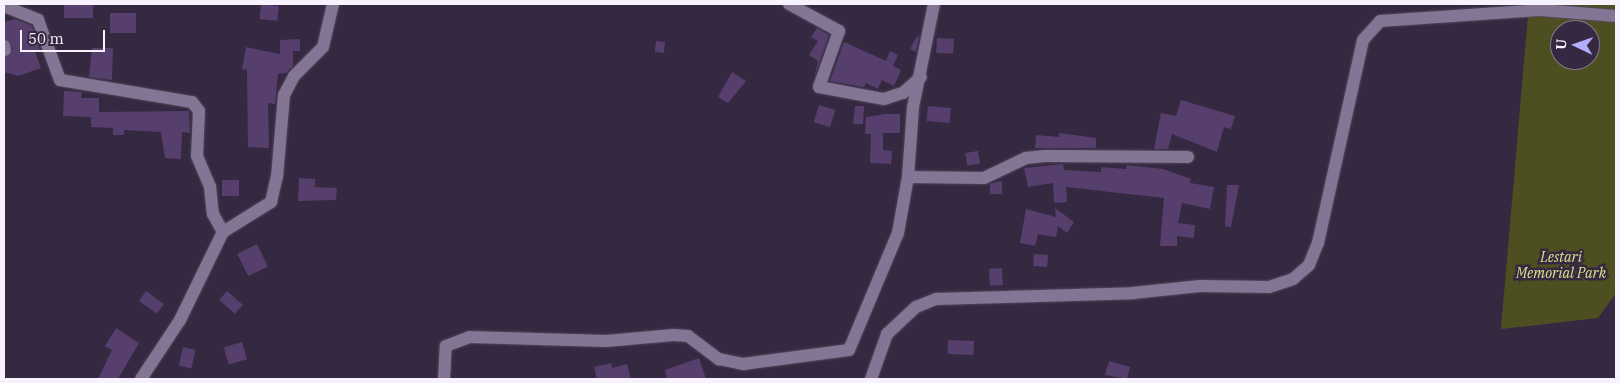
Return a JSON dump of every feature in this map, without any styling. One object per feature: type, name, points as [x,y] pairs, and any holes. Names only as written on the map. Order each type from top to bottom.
[{"type":"street","points":[[141,379],[180,320],[223,232],[271,202],[278,177],[284,95],[294,76],[324,47],[333,4]]},
{"type":"street","points":[[789,4],[840,30],[820,87],[884,99],[903,93],[921,77]]},
{"type":"street","points":[[444,379],[446,346],[469,337],[606,341],[674,335],[688,336],[719,359],[743,364],[849,350],[898,233],[908,177],[909,133],[934,4]]},
{"type":"street","points":[[4,6],[38,20],[60,80],[192,102],[199,111],[197,156],[210,187],[213,214],[223,232]]},
{"type":"street","points":[[871,379],[887,334],[916,306],[936,298],[1133,293],[1200,286],[1269,287],[1294,279],[1309,265],[1318,243],[1363,40],[1370,28],[1394,17],[1563,8],[1616,16]]},
{"type":"street","points":[[908,177],[984,178],[1036,157],[1188,157]]},
{"type":"green space","name":"Lestari Memorial Park","points":[[1529,4],[1616,4],[1616,293],[1598,318],[1501,329]]},
{"type":"building","points":[[64,4],[93,4],[93,18],[64,18]]},
{"type":"building","points":[[261,4],[279,6],[277,21],[259,19]]},
{"type":"building","points":[[110,13],[136,13],[136,33],[110,33]]},
{"type":"building","points":[[15,19],[32,26],[40,50],[35,52],[41,68],[18,76],[4,72],[4,58],[13,49],[4,38],[4,22]]},
{"type":"building","points":[[817,28],[829,35],[814,78],[818,61],[809,55],[818,41],[811,37]]},
{"type":"building","points":[[917,36],[919,37],[916,52],[910,49]]},
{"type":"building","points":[[937,38],[954,39],[953,54],[936,53]]},
{"type":"building","points":[[300,39],[300,51],[293,51],[293,66],[286,73],[278,74],[275,104],[268,103],[269,148],[248,147],[247,70],[242,69],[246,47],[280,54],[280,40]]},
{"type":"building","points":[[656,41],[665,42],[664,53],[655,52]]},
{"type":"building","points":[[844,42],[886,61],[890,51],[898,55],[893,66],[901,70],[894,86],[882,80],[878,89],[866,83],[864,87],[830,81]]},
{"type":"building","points":[[92,48],[113,48],[112,80],[89,77]]},
{"type":"building","points":[[732,72],[746,81],[728,103],[718,97]]},
{"type":"building","points":[[64,91],[82,92],[81,98],[99,98],[99,112],[189,111],[190,133],[182,132],[181,159],[165,158],[161,132],[124,130],[124,135],[113,135],[113,128],[91,127],[91,117],[63,116]]},
{"type":"building","points":[[1181,100],[1235,116],[1231,129],[1224,127],[1217,152],[1172,134],[1168,149],[1154,149],[1161,113],[1176,116]]},
{"type":"building","points":[[819,105],[835,110],[830,127],[814,122]]},
{"type":"building","points":[[855,106],[864,106],[863,124],[853,124]]},
{"type":"building","points":[[928,106],[951,108],[950,123],[927,121]]},
{"type":"building","points":[[900,114],[900,133],[883,133],[883,150],[892,151],[891,164],[870,163],[871,134],[865,134],[866,117]]},
{"type":"building","points":[[1059,133],[1096,138],[1096,148],[1035,148],[1036,135],[1059,137]]},
{"type":"building","points":[[978,151],[980,164],[967,166],[965,153]]},
{"type":"building","points":[[1063,164],[1064,170],[1101,172],[1101,167],[1126,169],[1126,165],[1163,169],[1191,179],[1190,183],[1214,187],[1210,209],[1182,203],[1178,223],[1195,225],[1194,238],[1177,236],[1177,246],[1160,246],[1164,198],[1066,187],[1067,202],[1054,203],[1053,183],[1028,187],[1024,168]]},
{"type":"building","points":[[299,178],[315,179],[315,187],[337,188],[336,200],[298,201]]},
{"type":"building","points":[[222,180],[239,180],[239,196],[222,196]]},
{"type":"building","points":[[1002,181],[1002,194],[990,194],[990,184]]},
{"type":"building","points":[[1227,185],[1239,185],[1231,227],[1225,226]]},
{"type":"building","points":[[1055,208],[1074,222],[1067,233],[1058,226],[1056,237],[1038,234],[1035,246],[1020,243],[1026,209],[1056,217]]},
{"type":"building","points":[[257,244],[268,266],[248,276],[237,254]]},
{"type":"building","points":[[1034,254],[1048,255],[1047,267],[1033,266]]},
{"type":"building","points":[[1002,268],[1003,285],[990,286],[989,269]]},
{"type":"building","points":[[146,291],[164,304],[157,314],[139,301]]},
{"type":"building","points":[[227,291],[243,305],[235,314],[219,300]]},
{"type":"building","points":[[116,328],[139,343],[118,379],[98,379],[112,350],[105,346]]},
{"type":"building","points":[[948,340],[974,341],[973,355],[948,354]]},
{"type":"building","points":[[242,342],[247,359],[229,365],[224,347]]},
{"type":"building","points":[[183,347],[196,350],[191,368],[179,366]]},
{"type":"building","points":[[699,358],[706,379],[667,379],[665,370]]},
{"type":"building","points":[[1109,361],[1130,367],[1127,379],[1105,375]]},
{"type":"building","points":[[611,363],[612,368],[627,364],[631,379],[597,379],[594,367]]}]
